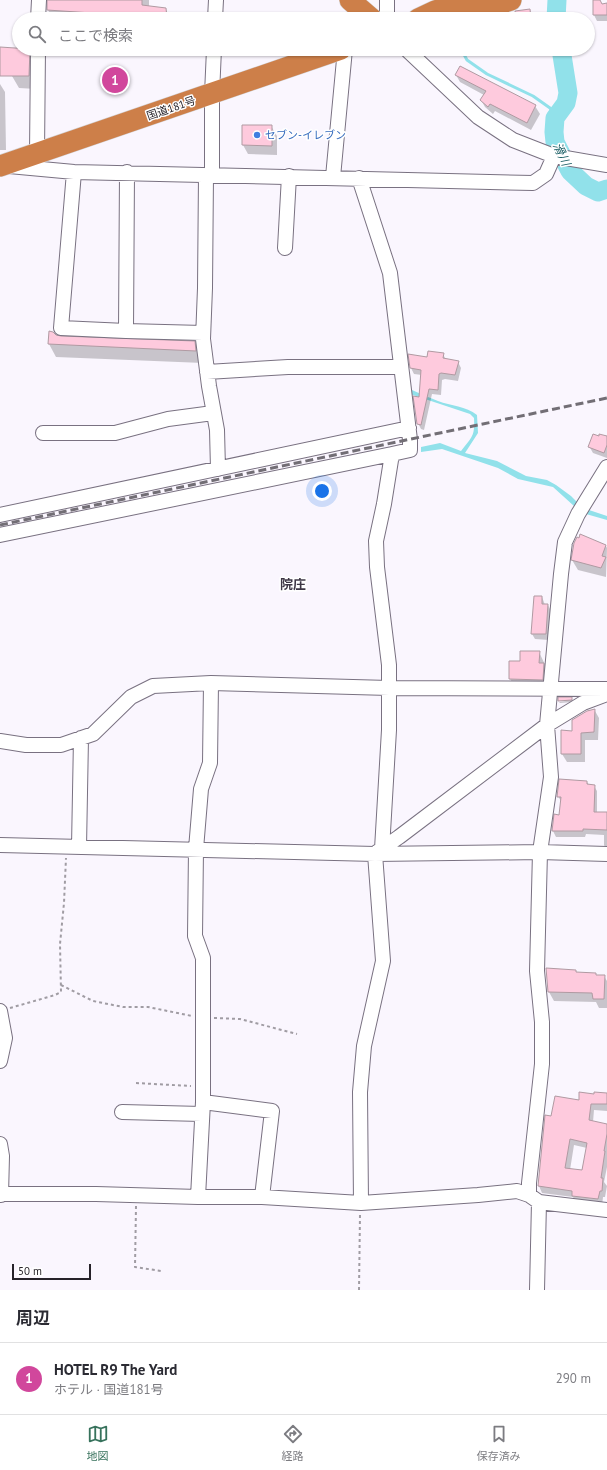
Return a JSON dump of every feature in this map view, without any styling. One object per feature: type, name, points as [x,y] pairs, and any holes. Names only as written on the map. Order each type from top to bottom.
[{"type":"highway","points":[[350,0],[364,12]]},
{"type":"highway","points":[[361,0],[371,12]]},
{"type":"highway","points":[[435,12],[469,0]]},
{"type":"highway","points":[[475,12],[511,0]]},
{"type":"highway","name":"国道181号","points":[[2,166],[321,56]]},
{"type":"street","points":[[38,12],[39,0]]},
{"type":"street","points":[[215,12],[216,0]]},
{"type":"street","points":[[387,0],[388,12]]},
{"type":"street","points":[[37,153],[38,56]]},
{"type":"street","points":[[214,56],[203,333],[207,372],[216,430],[218,469]]},
{"type":"street","points":[[333,177],[344,56]]},
{"type":"street","points":[[413,56],[478,118],[514,140],[554,156],[607,164]]},
{"type":"street","points":[[2,166],[74,172],[127,172],[533,183],[546,174],[554,156]]},
{"type":"street","points":[[74,172],[61,328],[203,333]]},
{"type":"street","points":[[126,331],[127,172]]},
{"type":"street","points":[[285,248],[289,176]]},
{"type":"street","points":[[0,535],[410,450],[390,273],[359,178]]},
{"type":"street","points":[[207,372],[288,367],[401,367]]},
{"type":"street","points":[[43,433],[115,432],[168,419],[214,413]]},
{"type":"street","points":[[0,515],[408,428]]},
{"type":"street","points":[[360,1203],[360,1092],[364,1046],[383,961],[379,851],[389,730],[389,665],[377,567],[376,540],[384,504],[392,454]]},
{"type":"street","points":[[537,1290],[534,1198],[529,1183],[542,1064],[542,1022],[537,971],[540,852],[551,777],[547,725],[550,688],[565,542],[578,514],[607,467]]},
{"type":"street","points":[[198,1197],[203,1108],[204,1018],[203,958],[194,936],[196,849],[201,790],[210,763],[211,683]]},
{"type":"street","points":[[0,740],[26,745],[60,745],[94,734],[131,697],[154,686],[211,683],[389,688],[607,689]]},
{"type":"street","points":[[379,851],[516,750],[547,725],[583,703],[607,694]]},
{"type":"street","points":[[73,847],[81,738]]},
{"type":"street","points":[[0,845],[607,854]]},
{"type":"street","points":[[0,1061],[5,1038],[3,1010]]},
{"type":"street","points":[[122,1112],[203,1108],[272,1111],[262,1197]]},
{"type":"street","points":[[0,1144],[2,1156],[0,1195],[96,1194],[262,1197],[360,1203],[516,1191],[534,1198],[607,1210]]},
{"type":"path","points":[[3,1010],[61,992],[60,944],[64,902],[73,847]]},
{"type":"path","points":[[61,985],[94,1001],[123,1007],[148,1007],[204,1018],[240,1019],[297,1034]]},
{"type":"path","points":[[136,1083],[203,1086]]},
{"type":"path","points":[[137,1195],[134,1267],[161,1271]]},
{"type":"path","points":[[359,1290],[360,1203]]},
{"type":"water","points":[[412,390],[438,401],[463,408],[477,415],[478,433],[465,453],[497,461],[526,476],[547,480],[589,510],[607,516],[607,520],[586,514],[574,506],[553,487],[518,479],[498,468],[442,449],[421,452],[421,447],[440,443],[461,451],[472,436],[474,429],[474,418],[470,414],[410,394]]},
{"type":"building","points":[[47,0],[142,0],[142,5],[166,8],[166,12],[77,12],[47,10]]},
{"type":"building","points":[[593,0],[600,0],[602,4],[607,3],[607,15],[595,15],[595,12],[593,12]]},
{"type":"building","points":[[530,9],[530,12],[515,12]]},
{"type":"building","points":[[0,47],[12,48],[12,56],[30,56],[29,76],[0,76]]},
{"type":"building","points":[[460,66],[536,105],[527,123],[490,104],[488,107],[480,100],[486,91],[455,75]]},
{"type":"building","name":"セブン-イレブン","points":[[242,125],[272,125],[272,146],[242,145]]},
{"type":"building","points":[[49,331],[61,336],[195,341],[196,351],[48,344]]},
{"type":"building","points":[[428,351],[444,353],[443,358],[459,361],[455,375],[439,374],[438,390],[429,389],[421,425],[417,424],[413,396],[419,397],[421,370],[410,368],[408,354],[427,357]]},
{"type":"building","points":[[593,434],[607,436],[607,445],[604,453],[588,447]]},
{"type":"building","points":[[580,534],[606,545],[602,556],[606,557],[601,568],[571,560],[574,543],[577,537],[579,538]]},
{"type":"building","points":[[534,596],[542,596],[542,604],[548,604],[546,634],[531,634]]},
{"type":"building","points":[[520,651],[540,651],[539,663],[544,663],[543,680],[509,679],[509,661],[520,661]]},
{"type":"building","points":[[558,697],[572,697],[572,700],[558,701]]},
{"type":"building","points":[[595,709],[594,732],[581,733],[581,754],[561,754],[561,730],[572,731],[572,720],[587,711]]},
{"type":"building","points":[[559,779],[587,781],[587,784],[595,785],[594,812],[607,812],[607,830],[583,829],[583,831],[552,831],[554,814],[559,815],[561,797],[557,797]]},
{"type":"building","points":[[546,968],[576,970],[576,972],[605,975],[604,999],[593,999],[592,993],[548,992]]},
{"type":"building","points":[[579,1092],[594,1094],[594,1092],[607,1093],[607,1104],[591,1104],[589,1120],[607,1124],[601,1178],[603,1178],[602,1191],[600,1191],[598,1199],[572,1196],[572,1191],[538,1186],[545,1115],[551,1116],[555,1096],[579,1100]],"holes":[[[570,1139],[587,1143],[582,1170],[565,1168]]]},
{"type":"waterway","name":"滑川","points":[[556,12],[557,0]]},
{"type":"waterway","points":[[465,56],[467,60],[487,74],[533,96],[550,108],[556,116]]},
{"type":"waterway","name":"滑川","points":[[562,56],[568,93],[566,103],[555,118],[555,142],[570,171],[586,186],[598,192],[607,189]]},
{"type":"railway","points":[[0,525],[607,398]]},
{"type":"place","name":"HOTEL R9 The Yard","points":[[115,80]]},
{"type":"place","name":"セブン-イレブン","points":[[257,135]]},
{"type":"district","name":"院庄","points":[[293,584]]}]
